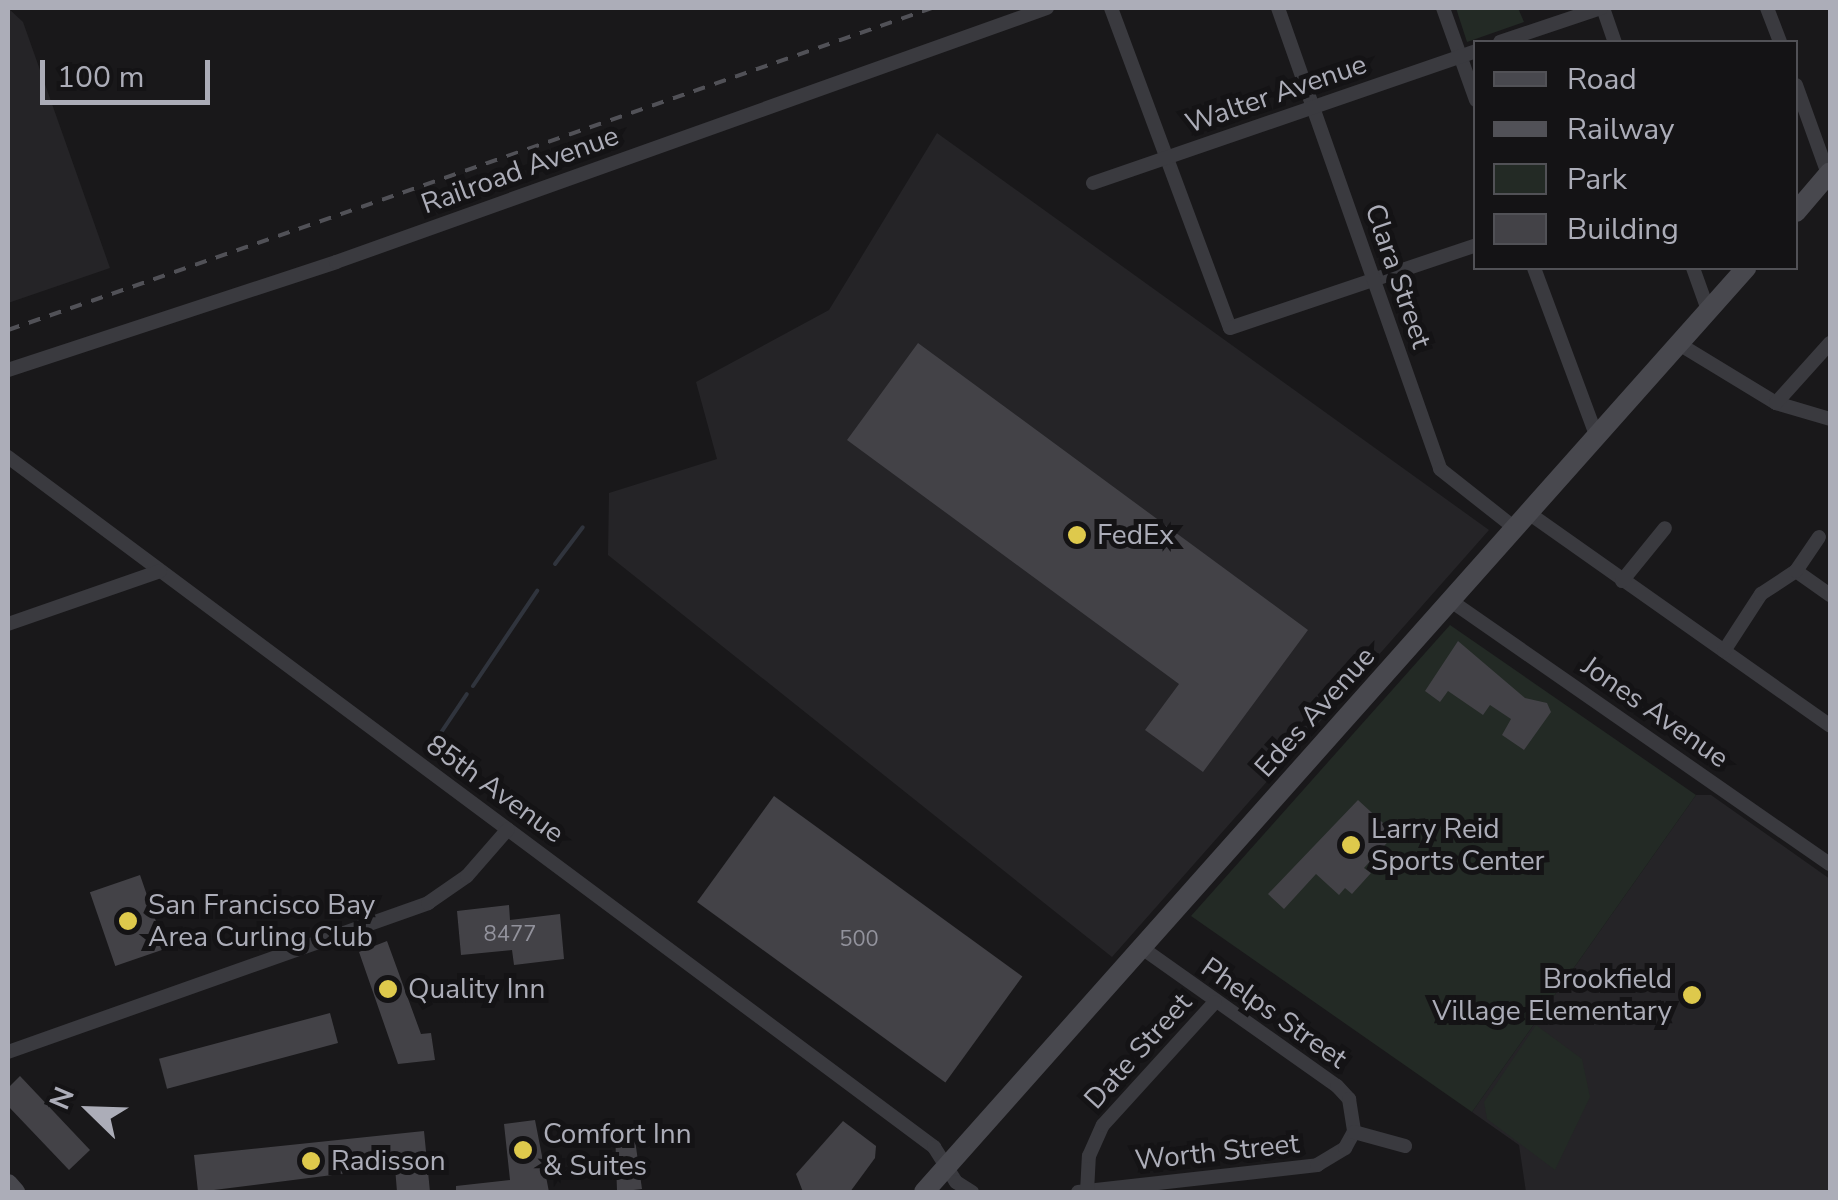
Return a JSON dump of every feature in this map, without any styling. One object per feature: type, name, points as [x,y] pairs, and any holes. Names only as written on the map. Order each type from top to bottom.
[{"type":"street","name":"Railroad Avenue","points":[[8,370],[336,262],[1047,8]]},
{"type":"street","points":[[1111,8],[1230,328],[1473,247]]},
{"type":"street","name":"Clara Street","points":[[1278,8],[1440,469],[1622,581],[1830,726]]},
{"type":"street","points":[[1442,8],[1468,54],[1473,83]]},
{"type":"street","points":[[1506,40],[1602,8],[1614,40]]},
{"type":"street","points":[[1767,8],[1779,40]]},
{"type":"street","name":"Walter Avenue","points":[[1093,183],[1468,54]]},
{"type":"street","points":[[1798,89],[1829,173],[1798,210]]},
{"type":"street","points":[[1535,270],[1597,438]]},
{"type":"street","points":[[1695,270],[1708,310]]},
{"type":"street","name":"Edes Avenue","points":[[924,1192],[1744,270]]},
{"type":"street","points":[[1776,403],[1830,343]]},
{"type":"street","points":[[1680,344],[1776,403],[1830,420]]},
{"type":"street","name":"85th Avenue","points":[[8,457],[934,1146],[946,1166]]},
{"type":"street","points":[[1622,581],[1665,528]]},
{"type":"street","points":[[1724,652],[1761,594],[1796,571],[1819,536]]},
{"type":"street","points":[[8,624],[160,570]]},
{"type":"street","points":[[1796,571],[1830,595]]},
{"type":"street","name":"Jones Avenue","points":[[1452,601],[1830,864]]},
{"type":"street","points":[[8,1052],[428,904],[467,876],[508,829]]},
{"type":"street","name":"Phelps Street","points":[[1142,948],[1337,1086],[1349,1099],[1354,1132]]},
{"type":"street","name":"Date Street","points":[[1086,1192],[1088,1156],[1103,1125],[1214,1002]]},
{"type":"street","points":[[1354,1132],[1405,1146]]},
{"type":"street","name":"Worth Street","points":[[1078,1192],[1316,1166],[1345,1148],[1354,1132]]},
{"type":"street","points":[[946,1166],[972,1192]]},
{"type":"street","points":[[8,1184],[16,1192]]},
{"type":"shaded area","points":[[8,8],[23,22],[110,268],[8,303]]},
{"type":"shaded area","points":[[937,133],[1489,530],[1112,957],[608,555],[609,493],[717,459],[696,382],[829,310]]},
{"type":"shaded area","name":"Brookfield Village Elementary","points":[[1696,795],[1711,795],[1830,879],[1830,1191],[1526,1192],[1519,1145],[1472,1112]]},
{"type":"green space","points":[[1456,8],[1518,8],[1524,22],[1467,42]]},
{"type":"green space","points":[[1450,625],[1696,795],[1472,1112],[1191,916]]},
{"type":"green space","points":[[1536,1025],[1582,1059],[1590,1097],[1555,1170],[1487,1119],[1484,1102]]},
{"type":"building","name":"FedEx","points":[[918,343],[1308,630],[1203,772],[1145,730],[1179,684],[847,440]]},
{"type":"building","points":[[1458,641],[1525,698],[1547,703],[1551,712],[1524,750],[1502,735],[1511,719],[1490,705],[1483,715],[1448,691],[1440,702],[1425,691]]},
{"type":"building","points":[[774,796],[1022,976],[945,1082],[697,902]]},
{"type":"building","name":"Larry Reid Sports Center","points":[[1358,800],[1395,834],[1364,868],[1371,873],[1352,894],[1345,888],[1339,895],[1316,874],[1284,909],[1268,894]]},
{"type":"building","name":"San Francisco Bay Area Curling Club","points":[[140,875],[165,949],[115,966],[90,892]]},
{"type":"building","points":[[509,905],[510,920],[560,914],[564,959],[514,965],[512,950],[461,955],[457,911]]},
{"type":"building","name":"Quality Inn","points":[[387,941],[421,1034],[431,1033],[435,1060],[398,1064],[359,952]]},
{"type":"building","points":[[330,1013],[338,1043],[167,1089],[159,1059]]},
{"type":"building","points":[[20,1076],[90,1150],[69,1170],[8,1106],[8,1088]]},
{"type":"building","name":"Comfort Inn & Suites","points":[[535,1120],[549,1192],[456,1192],[456,1186],[510,1180],[504,1124]]},
{"type":"building","points":[[843,1121],[876,1146],[875,1158],[850,1192],[803,1192],[796,1174]]},
{"type":"building","points":[[633,1126],[642,1189],[617,1192],[615,1128]]},
{"type":"building","name":"Radisson","points":[[424,1131],[430,1192],[397,1192],[395,1167],[198,1192],[194,1155]]},
{"type":"waterway","points":[[555,564],[583,527]]},
{"type":"waterway","points":[[473,686],[537,591]]},
{"type":"waterway","points":[[430,749],[467,694]]},
{"type":"railway","points":[[8,330],[932,8]]},
{"type":"place","name":"FedEx","points":[[1077,535]]},
{"type":"place","name":"Larry Reid Sports Center","points":[[1351,845]]},
{"type":"place","name":"San Francisco Bay Area Curling Club","points":[[128,921]]},
{"type":"place","name":"Quality Inn","points":[[388,989]]},
{"type":"place","name":"Brookfield Village Elementary","points":[[1692,995]]},
{"type":"place","name":"Comfort Inn & Suites","points":[[523,1150]]},
{"type":"place","name":"Radisson","points":[[311,1161]]}]
